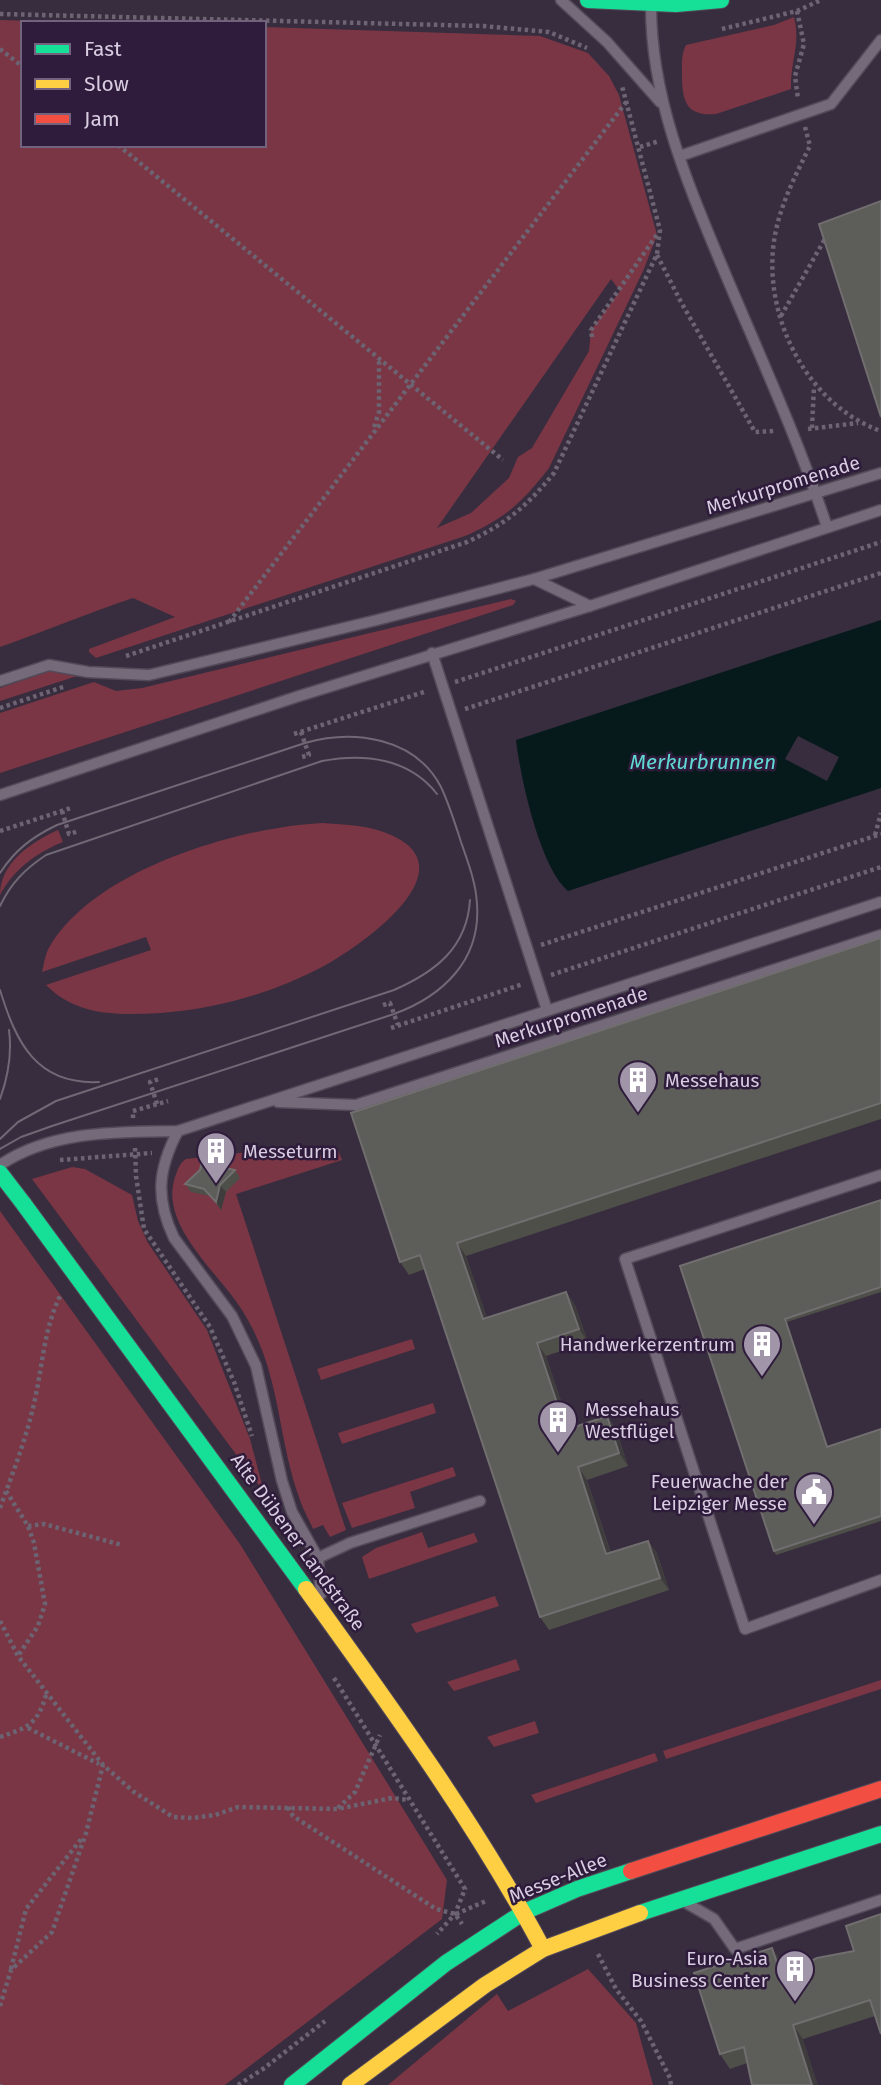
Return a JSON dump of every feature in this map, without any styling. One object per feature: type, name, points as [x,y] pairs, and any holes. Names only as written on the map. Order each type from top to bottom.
[{"type":"main road","points":[[588,0],[651,4],[721,0]]},
{"type":"main road","name":"Alte Dübener Landstraße","points":[[0,1173],[253,1514],[445,1784],[511,1890],[543,1949]]},
{"type":"main road","name":"Messe-Allee","points":[[292,2085],[446,1963],[524,1912],[577,1889],[881,1789]]},
{"type":"main road","points":[[350,2085],[485,1985],[543,1949],[680,1899],[881,1834]]},
{"type":"lane","points":[[561,0],[607,42],[662,104]]},
{"type":"lane","points":[[651,4],[651,34],[662,104],[705,226],[816,493],[827,527]]},
{"type":"lane","points":[[680,156],[831,104],[881,40]]},
{"type":"lane","name":"Merkurpromenade","points":[[0,681],[49,665],[88,672],[149,675],[534,579],[881,473]]},
{"type":"lane","points":[[0,795],[432,653],[590,606],[881,510]]},
{"type":"lane","points":[[534,579],[590,606]]},
{"type":"lane","name":"Merkurpromenade","points":[[432,653],[547,1010]]},
{"type":"lane","name":"Merkurpromenade","points":[[0,1165],[14,1155],[86,1134],[178,1131],[881,902]]},
{"type":"lane","name":"Merkurpromenade","points":[[268,1102],[356,1105],[881,935]]},
{"type":"lane","points":[[178,1131],[167,1152],[160,1195],[167,1223],[174,1238],[232,1316],[256,1366],[285,1491],[292,1512],[318,1558],[322,1611]]},
{"type":"lane","points":[[881,1175],[625,1259],[745,1629],[881,1580]]},
{"type":"lane","points":[[318,1558],[350,1543],[480,1501]]},
{"type":"lane","points":[[680,1899],[715,1919],[735,1949],[881,1900]]},
{"type":"path","points":[[713,30],[797,11],[821,0]]},
{"type":"path","points":[[797,11],[804,44],[795,76],[801,115],[810,146],[794,177],[774,240],[772,271],[781,316],[789,340],[814,386],[858,423],[881,430]]},
{"type":"path","points":[[0,14],[483,26],[549,33],[596,51],[607,42]]},
{"type":"path","points":[[0,49],[21,65]]},
{"type":"path","points":[[119,658],[467,542],[495,529],[517,514],[554,473],[657,254],[660,230],[622,83]]},
{"type":"path","points":[[228,622],[627,101]]},
{"type":"path","points":[[120,147],[503,460]]},
{"type":"path","points":[[592,337],[591,331],[660,230]]},
{"type":"path","points":[[781,316],[830,230]]},
{"type":"path","points":[[657,254],[750,424]]},
{"type":"path","points":[[373,433],[379,412],[379,359]]},
{"type":"path","points":[[812,428],[814,386]]},
{"type":"path","points":[[294,734],[881,542]]},
{"type":"path","points":[[451,714],[881,573]]},
{"type":"path","points":[[0,708],[70,685],[88,672]]},
{"type":"path","points":[[301,732],[309,755],[302,757]]},
{"type":"path","points":[[0,831],[71,808]]},
{"type":"path","points":[[62,811],[69,834],[79,831]]},
{"type":"path","points":[[875,836],[881,813]]},
{"type":"path","points":[[527,949],[881,834]]},
{"type":"path","points":[[391,1028],[881,867]]},
{"type":"path","points":[[383,1005],[390,1003],[398,1026]]},
{"type":"path","points":[[157,1104],[150,1082],[159,1079]]},
{"type":"path","points":[[168,1101],[133,1111],[144,1229],[210,1327],[234,1382],[256,1447]]},
{"type":"path","points":[[51,1161],[167,1152]]},
{"type":"path","points":[[0,1507],[35,1401],[50,1317],[73,1270]]},
{"type":"path","points":[[6,1491],[28,1526],[34,1543],[45,1604],[38,1626],[18,1656]]},
{"type":"path","points":[[28,1526],[44,1524],[122,1545]]},
{"type":"path","points":[[0,1621],[18,1656],[103,1765],[134,1792],[173,1817],[215,1815],[237,1807],[337,1809],[392,1798],[409,1800]]},
{"type":"path","points":[[0,1737],[28,1727],[42,1712],[46,1694]]},
{"type":"path","points":[[28,1727],[103,1765]]},
{"type":"path","points":[[337,1809],[355,1792],[376,1745],[465,1889],[455,1914]]},
{"type":"path","points":[[11,1970],[52,1932],[86,1833],[103,1765]]},
{"type":"path","points":[[288,1807],[293,1816],[436,1909],[455,1914],[511,1890]]},
{"type":"path","points":[[0,2006],[26,1909],[86,1833]]},
{"type":"path","points":[[589,1960],[599,1957],[616,1989],[641,2021],[670,2078],[670,2085]]},
{"type":"shaded area","points":[[794,17],[796,45],[791,89],[716,114],[698,113],[687,104],[682,83],[682,59],[686,45],[774,25]]},
{"type":"shaded area","points":[[0,20],[34,21],[21,21],[21,147],[266,147],[266,27],[540,36],[588,53],[609,76],[619,95],[657,235],[644,269],[549,468],[530,491],[502,516],[465,536],[96,658],[89,649],[175,617],[133,598],[0,647]],"holes":[[[611,279],[620,291],[591,330],[589,351],[532,448],[518,457],[509,478],[471,513],[437,528]]]},
{"type":"shaded area","points":[[511,599],[516,601],[513,605],[0,773],[0,713],[94,682],[116,691],[142,688]]},
{"type":"shaded area","points":[[50,671],[77,676],[0,701],[0,688]]},
{"type":"shaded area","points":[[323,823],[366,827],[391,835],[413,850],[419,868],[414,887],[401,906],[382,925],[324,966],[265,992],[203,1008],[161,1013],[99,1012],[71,1003],[46,985],[151,950],[146,937],[42,972],[50,946],[71,919],[100,895],[134,874],[212,843],[289,826]]},
{"type":"shaded area","points":[[58,830],[63,842],[27,863],[12,877],[0,895],[5,873],[19,855]]},
{"type":"shaded area","points":[[338,1150],[342,1160],[236,1194],[346,1530],[330,1537],[323,1525],[313,1529],[301,1504],[286,1452],[272,1381],[255,1334],[232,1295],[183,1230],[175,1213],[172,1195],[175,1177],[186,1159],[248,1152],[321,1155]]},
{"type":"shaded area","points":[[72,1167],[85,1169],[132,1195],[138,1221],[148,1243],[207,1330],[250,1439],[264,1492],[32,1179]]},
{"type":"shaded area","points":[[0,1211],[240,1544],[447,1880],[442,1919],[225,2085],[0,2085]]},
{"type":"shaded area","points":[[412,1339],[415,1349],[321,1380],[317,1369]]},
{"type":"shaded area","points":[[433,1403],[436,1413],[342,1444],[338,1433]]},
{"type":"shaded area","points":[[453,1467],[456,1476],[410,1492],[415,1508],[352,1528],[342,1503]]},
{"type":"shaded area","points":[[422,1532],[428,1548],[474,1533],[478,1542],[369,1579],[362,1557],[376,1548]]},
{"type":"shaded area","points":[[495,1596],[499,1606],[416,1633],[411,1624]]},
{"type":"shaded area","points":[[516,1659],[520,1670],[454,1691],[447,1682]]},
{"type":"shaded area","points":[[881,1680],[881,1689],[666,1759],[663,1751]]},
{"type":"shaded area","points":[[535,1721],[539,1733],[494,1747],[487,1737]]},
{"type":"shaded area","points":[[655,1753],[658,1761],[536,1803],[531,1795]]},
{"type":"shaded area","points":[[588,1969],[636,2023],[653,2085],[388,2085],[497,1994],[508,2011]]},
{"type":"water","name":"Merkurbrunnen","points":[[881,620],[881,788],[568,891],[558,879],[540,843],[527,798],[516,740]],"holes":[[[798,736],[839,757],[827,781],[785,759]]]},
{"type":"building","points":[[881,201],[881,417],[819,224]]},
{"type":"building","name":"Messehaus","points":[[881,938],[881,1103],[457,1243],[483,1319],[566,1292],[579,1329],[537,1343],[566,1430],[607,1416],[619,1453],[578,1467],[606,1554],[648,1541],[660,1578],[540,1617],[420,1255],[400,1262],[351,1113]]},
{"type":"building","points":[[204,1152],[216,1166],[235,1170],[220,1185],[216,1202],[204,1189],[185,1184],[200,1170]]},
{"type":"building","name":"Handwerkerzentrum","points":[[881,1200],[881,1287],[785,1319],[827,1447],[881,1429],[881,1516],[774,1551],[680,1266]]},
{"type":"building","name":"Euro-Asia Business Center","points":[[881,1914],[881,2034],[870,2000],[793,2025],[812,2085],[752,2085],[744,2047],[720,2054],[694,1973],[772,1948],[781,1975],[817,1958],[854,1951],[846,1926]]},
{"type":"tram line","points":[[0,873],[25,845],[57,825],[305,743],[343,737],[362,738],[399,747],[430,770],[441,787],[452,814],[471,873],[477,904],[477,924],[465,959],[443,986],[412,1006],[52,1126],[21,1137],[0,1149]]},
{"type":"tram line","points":[[0,906],[19,877],[46,855],[322,761],[354,758],[385,761],[413,773],[437,794]]},
{"type":"tram line","points":[[0,1139],[18,1122],[56,1101],[409,983],[435,966],[455,945],[463,932],[470,900]]},
{"type":"tram line","points":[[0,990],[13,1027],[32,1057],[59,1076],[77,1081],[99,1082]]},
{"type":"tram line","points":[[0,1099],[9,1065],[9,1030]]},
{"type":"traffic: fast","points":[[588,0],[676,4],[721,0]]},
{"type":"traffic: fast","points":[[0,1173],[23,1203]]},
{"type":"traffic: fast","points":[[23,1203],[306,1589]]},
{"type":"traffic: fast","points":[[640,1913],[881,1834]]},
{"type":"traffic: fast","points":[[292,2085],[446,1963],[524,1912],[577,1889],[631,1871]]},
{"type":"traffic: slow","points":[[306,1589],[460,1810],[543,1949]]},
{"type":"traffic: slow","points":[[350,2085],[485,1985],[543,1949],[640,1913]]},
{"type":"traffic: jam","points":[[631,1871],[881,1789]]},
{"type":"place","name":"Messehaus","points":[[638,1114]]},
{"type":"place","name":"Messeturm","points":[[216,1185]]},
{"type":"place","name":"Handwerkerzentrum","points":[[762,1378]]},
{"type":"place","name":"Messehaus Westflügel","points":[[558,1454]]},
{"type":"place","name":"Feuerwache der Leipziger Messe","points":[[814,1526]]},
{"type":"place","name":"Euro-Asia Business Center","points":[[795,2003]]}]
